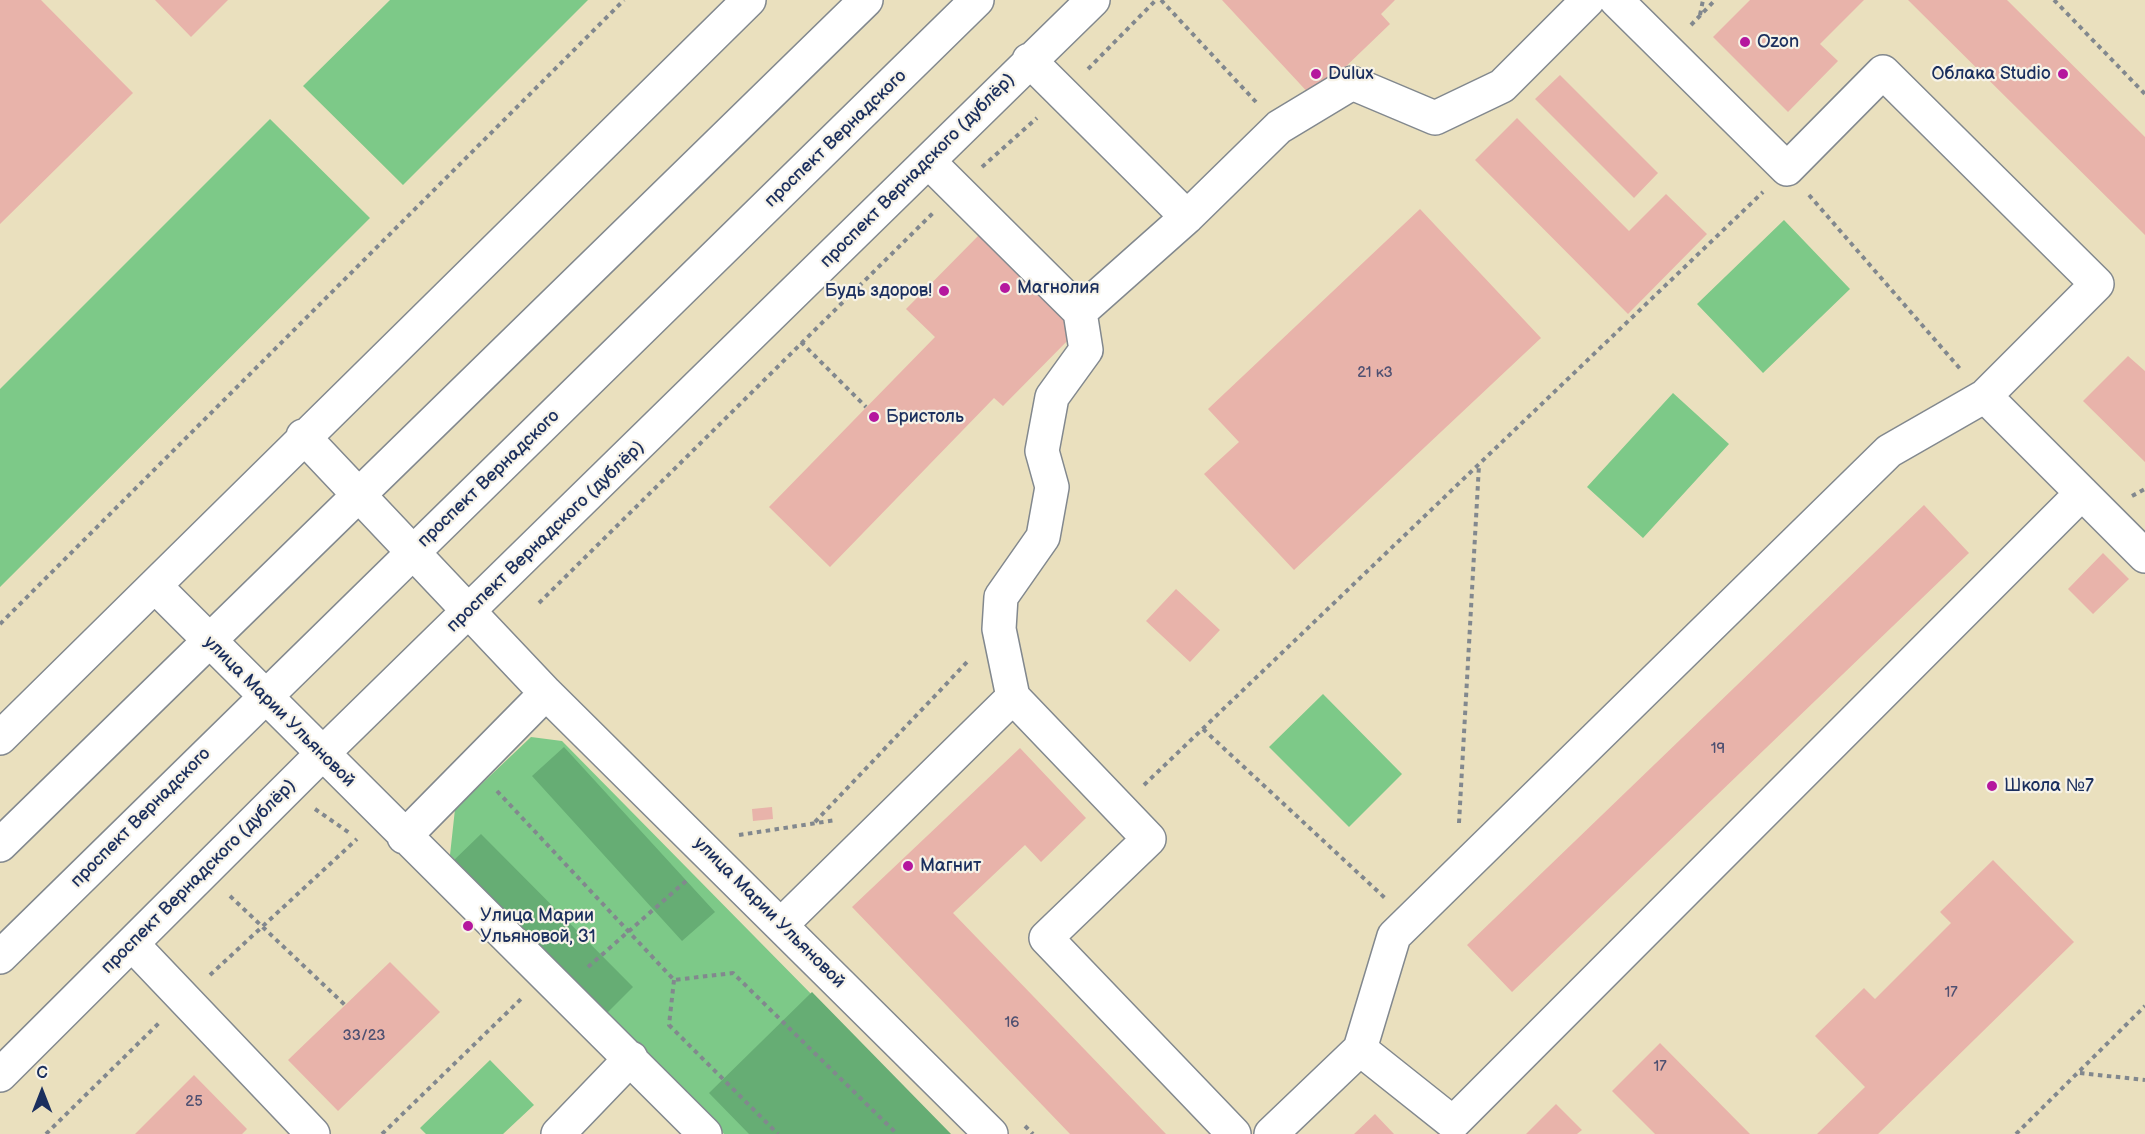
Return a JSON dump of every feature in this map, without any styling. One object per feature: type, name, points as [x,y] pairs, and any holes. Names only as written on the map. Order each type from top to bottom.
[{"type":"street","points":[[0,738],[303,436],[749,0]]},
{"type":"street","points":[[0,845],[357,494],[866,0]]},
{"type":"street","name":"проспект Вернадского","points":[[0,957],[977,0]]},
{"type":"street","name":"проспект Вернадского (дублёр)","points":[[0,1075],[322,754],[929,162],[1029,60],[1093,0]]},
{"type":"street","points":[[1080,312],[1187,217],[1279,127],[1352,83],[1436,118],[1502,86],[1588,0]]},
{"type":"street","points":[[1271,1134],[1360,1049],[1394,936],[1889,451],[1985,396],[2097,284],[1883,72],[1787,170],[1616,0]]},
{"type":"street","points":[[1029,60],[1187,217]]},
{"type":"street","points":[[929,162],[1080,312],[1086,350],[1052,397],[1042,451],[1052,487],[1043,537],[1001,597],[999,629],[1013,698],[1149,839],[1046,938],[1234,1134]]},
{"type":"street","points":[[1985,396],[2145,556]]},
{"type":"street","name":"улица Марии Ульяновой","points":[[303,436],[546,693],[782,924],[991,1134]]},
{"type":"street","points":[[1360,1049],[1453,1124],[2082,493]]},
{"type":"street","name":"улица Марии Ульяновой","points":[[155,586],[404,837],[631,1058],[705,1134]]},
{"type":"street","points":[[404,837],[546,693]]},
{"type":"street","points":[[782,924],[1013,698]]},
{"type":"street","points":[[132,944],[313,1134]]},
{"type":"street","points":[[558,1134],[631,1058]]},
{"type":"path","points":[[0,624],[624,0]]},
{"type":"path","points":[[539,603],[957,189],[1063,95],[1156,0]]},
{"type":"path","points":[[1161,0],[1279,127]]},
{"type":"path","points":[[1700,16],[1703,0]]},
{"type":"path","points":[[2054,0],[2145,94]]},
{"type":"path","points":[[1120,808],[1787,170],[1985,396]]},
{"type":"path","points":[[801,342],[866,407]]},
{"type":"path","points":[[1456,875],[1479,464]]},
{"type":"path","points":[[814,823],[999,629]]},
{"type":"path","points":[[1203,729],[1410,920]]},
{"type":"path","points":[[474,766],[674,980],[669,1024],[778,1134]]},
{"type":"path","points":[[560,991],[740,834],[838,820]]},
{"type":"path","points":[[46,1134],[184,999],[357,839]]},
{"type":"path","points":[[228,893],[345,1005]]},
{"type":"path","points":[[674,980],[733,973],[897,1134]]},
{"type":"path","points":[[382,1134],[521,998]]},
{"type":"path","points":[[2016,1134],[2145,1006]]},
{"type":"path","points":[[2079,1073],[2145,1080]]},
{"type":"green space","points":[[390,0],[588,0],[403,185],[303,86]]},
{"type":"green space","points":[[270,119],[370,218],[0,587],[0,389]]},
{"type":"green space","points":[[1784,220],[1850,289],[1763,373],[1697,304]]},
{"type":"green space","points":[[1673,393],[1729,444],[1643,538],[1587,487]]},
{"type":"green space","points":[[1323,694],[1402,774],[1349,827],[1269,747]]},
{"type":"green space","points":[[531,737],[562,741],[949,1134],[724,1134],[450,855],[455,809]]},
{"type":"green space","points":[[564,747],[715,912],[682,941],[532,776]]},
{"type":"green space","points":[[481,834],[633,987],[605,1015],[452,862]]},
{"type":"green space","points":[[812,992],[951,1134],[749,1134],[709,1093]]},
{"type":"green space","points":[[490,1060],[534,1105],[503,1134],[426,1134],[420,1128]]},
{"type":"building","points":[[0,0],[41,0],[133,93],[0,224]]},
{"type":"building","points":[[155,0],[228,0],[191,37]]},
{"type":"building","points":[[1222,0],[1395,0],[1381,14],[1390,24],[1313,98]]},
{"type":"building","points":[[1750,0],[1864,0],[1820,44],[1838,61],[1788,112],[1713,37]]},
{"type":"building","points":[[1908,0],[2007,0],[2145,137],[2145,235]]},
{"type":"building","points":[[1560,75],[1658,173],[1634,198],[1535,99]]},
{"type":"building","points":[[1517,118],[1629,231],[1666,194],[1707,234],[1628,314],[1475,160]]},
{"type":"building","points":[[1420,209],[1541,338],[1294,570],[1204,474],[1239,442],[1208,409]]},
{"type":"building","points":[[979,235],[1077,331],[1003,406],[994,398],[830,567],[769,507],[935,337],[906,309]]},
{"type":"building","points":[[2128,356],[2145,371],[2145,462],[2083,401]]},
{"type":"building","points":[[1924,505],[1969,553],[1512,992],[1467,945]]},
{"type":"building","points":[[2103,553],[2129,579],[2093,614],[2068,589]]},
{"type":"building","points":[[1176,589],[1220,630],[1190,662],[1146,621]]},
{"type":"building","points":[[1020,748],[1086,818],[1041,862],[1025,845],[953,913],[1166,1134],[1070,1134],[852,907]]},
{"type":"building","points":[[772,807],[773,819],[753,821],[752,809]]},
{"type":"building","points":[[1993,860],[2074,942],[1878,1134],[1817,1134],[1865,1087],[1815,1036],[1864,988],[1875,999],[1951,923],[1940,912]]},
{"type":"building","points":[[390,962],[440,1012],[338,1111],[288,1060]]},
{"type":"building","points":[[1660,1043],[1750,1134],[1655,1134],[1612,1091]]},
{"type":"building","points":[[194,1075],[247,1129],[242,1134],[135,1134]]},
{"type":"building","points":[[1556,1104],[1582,1130],[1577,1134],[1526,1134]]},
{"type":"building","points":[[1375,1114],[1394,1134],[1354,1134]]},
{"type":"place","name":"Ozon","points":[[1745,42]]},
{"type":"place","name":"Dulux","points":[[1316,74]]},
{"type":"place","name":"Облака Studio","points":[[2063,74]]},
{"type":"place","name":"Магнолия","points":[[1005,288]]},
{"type":"place","name":"Будь здоров!","points":[[944,291]]},
{"type":"place","name":"Бристоль","points":[[874,417]]},
{"type":"place","name":"Школа №7","points":[[1992,786]]},
{"type":"place","name":"Магнит","points":[[908,866]]},
{"type":"place","name":"Улица Марии Ульяновой, 31","points":[[468,926]]}]
